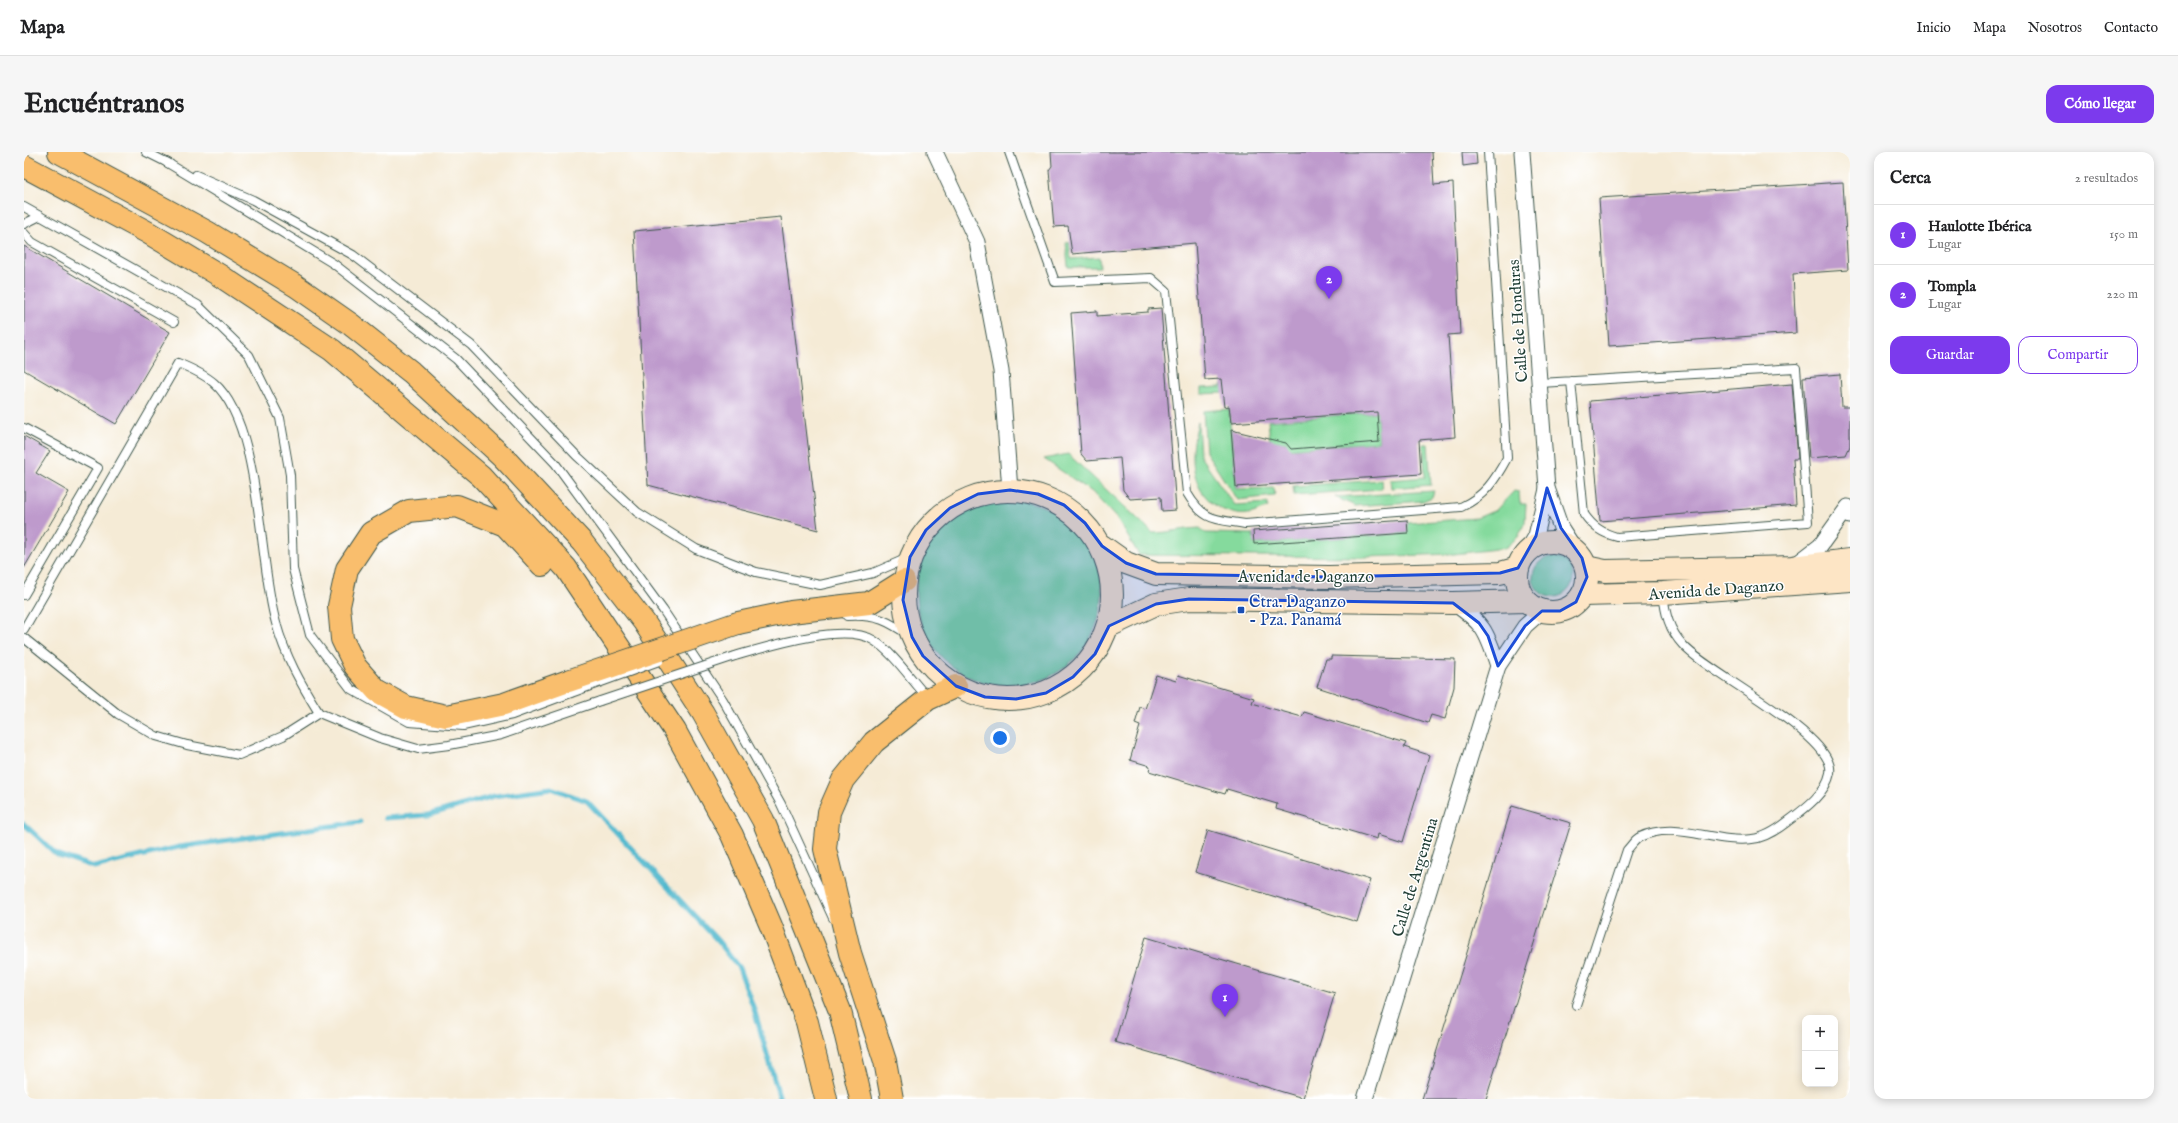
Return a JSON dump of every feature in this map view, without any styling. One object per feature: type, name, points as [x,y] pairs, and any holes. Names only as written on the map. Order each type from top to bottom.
[{"type":"highway","points":[[59,152],[207,232],[296,286],[349,323],[410,372],[503,457],[582,542],[644,622],[703,712],[762,820],[840,1011],[861,1099]]},
{"type":"highway","points":[[24,166],[147,232],[219,275],[332,350],[481,476],[566,568],[611,639],[675,731],[732,835],[772,926],[807,1022],[826,1099]]},
{"type":"highway","points":[[24,182],[71,205],[147,232]]},
{"type":"highway","points":[[611,639],[505,525],[457,506],[409,510],[371,533],[347,569],[339,606],[342,639],[355,666],[377,691],[406,707],[446,716],[504,704],[569,687],[738,623],[791,612],[869,603],[904,581]]},
{"type":"highway","points":[[892,1099],[884,1061],[850,953],[825,849],[829,812],[843,780],[874,742],[928,699],[956,686]]},
{"type":"main road","points":[[1010,490],[1038,494],[1064,505],[1085,523],[1102,546],[1111,572],[1113,599],[1108,626],[1095,654],[1073,677],[1046,692],[1016,699],[992,698],[985,697],[956,686],[938,673],[923,656],[912,638],[906,619],[903,600],[904,581],[910,557],[926,530],[950,508],[978,494],[1010,490]]},
{"type":"main road","points":[[1549,542],[1558,542],[1581,559],[1587,577],[1582,595],[1569,608],[1560,611],[1534,606],[1517,585],[1522,560],[1536,545],[1549,542]]},
{"type":"main road","name":"Avenida de Daganzo","points":[[1102,546],[1126,563],[1156,574],[1329,577],[1500,573],[1522,560]]},
{"type":"main road","name":"Avenida de Daganzo","points":[[1581,559],[1605,571],[1792,567],[1850,560]]},
{"type":"main road","name":"Avenida de Daganzo","points":[[1582,595],[1664,593],[1850,580]]},
{"type":"main road","name":"Avenida de Daganzo","points":[[1108,626],[1156,604],[1189,599],[1453,603],[1534,606]]},
{"type":"street","points":[[935,152],[977,242],[1000,371],[1010,490]]},
{"type":"street","name":"Calle de Honduras","points":[[1522,152],[1547,488],[1536,536],[1522,560]]},
{"type":"street","name":"Calle de Honduras","points":[[1547,488],[1562,528],[1581,559]]},
{"type":"street","points":[[1792,567],[1820,546],[1849,508]]},
{"type":"street","points":[[1453,603],[1479,623],[1488,636],[1498,666]]},
{"type":"street","name":"Calle de Argentina","points":[[1365,1099],[1498,666],[1525,626],[1534,606]]},
{"type":"lane","points":[[146,152],[253,200],[353,255],[471,345],[576,455],[638,512],[696,549],[756,572],[820,585],[873,573],[910,557]]},
{"type":"lane","points":[[1009,152],[1055,282],[1151,278],[1166,290],[1187,493],[1195,506],[1210,518],[1245,524],[1461,507],[1477,499],[1497,477],[1507,458],[1488,152]]},
{"type":"lane","points":[[166,162],[334,264],[456,359],[555,463],[663,610],[723,700],[781,804],[820,893],[850,953]]},
{"type":"lane","points":[[24,207],[198,305],[249,355],[280,418],[290,475],[293,569],[310,635],[351,689],[409,722],[463,726],[512,715],[569,687],[696,648]]},
{"type":"lane","points":[[24,224],[40,216]]},
{"type":"lane","points":[[24,233],[32,242],[174,322]]},
{"type":"lane","points":[[24,629],[178,363],[190,368],[215,383],[226,397],[244,433],[256,495],[267,578],[276,623],[293,672],[319,713],[380,738],[418,749],[449,745],[501,735],[735,656],[786,641],[817,636],[858,636],[872,640],[888,653],[928,699]]},
{"type":"lane","points":[[1540,383],[1571,381],[1796,368],[1808,522],[1618,537],[1602,533],[1591,524],[1584,514],[1571,381]]},
{"type":"lane","points":[[24,428],[98,468],[24,595]]},
{"type":"lane","points":[[1576,1005],[1627,850],[1639,837],[1665,830],[1727,840],[1754,839],[1779,828],[1808,806],[1822,790],[1830,772],[1828,758],[1814,740],[1769,705],[1700,661],[1683,646],[1672,630],[1665,613],[1664,593]]},
{"type":"lane","points":[[835,618],[865,615],[888,621],[912,638]]},
{"type":"lane","points":[[24,638],[118,714],[156,736],[187,745],[239,755],[283,736],[319,713]]},
{"type":"highlighted area","points":[[1547,488],[1561,528],[1582,558],[1587,577],[1576,602],[1560,611],[1542,611],[1525,626],[1498,666],[1488,636],[1479,623],[1453,603],[1189,599],[1156,604],[1109,626],[1095,654],[1073,677],[1046,693],[1016,699],[985,697],[956,686],[923,656],[912,637],[903,600],[910,557],[926,530],[950,508],[978,494],[1010,490],[1038,494],[1064,505],[1085,523],[1102,546],[1126,563],[1156,574],[1329,577],[1500,573],[1518,568],[1536,536]]},
{"type":"green space","points":[[1069,241],[1071,259],[1099,257],[1100,267],[1068,267],[1066,242]]},
{"type":"green space","points":[[1225,384],[1225,393],[1201,394],[1201,388],[1221,387],[1221,385]]},
{"type":"green space","points":[[1229,409],[1236,489],[1274,488],[1275,496],[1237,500],[1206,452],[1203,411]]},
{"type":"green space","points":[[1377,412],[1379,442],[1289,449],[1286,443],[1277,442],[1271,451],[1268,421]]},
{"type":"green space","points":[[1198,422],[1200,456],[1234,505],[1268,503],[1268,507],[1251,514],[1237,514],[1221,509],[1208,499],[1196,480],[1194,469],[1194,445]]},
{"type":"green space","points":[[1423,444],[1428,444],[1431,485],[1391,488],[1390,480],[1425,477]]},
{"type":"green space","points":[[1068,454],[1153,533],[1200,528],[1206,533],[1253,534],[1254,544],[1407,533],[1407,523],[1477,518],[1496,510],[1514,491],[1519,492],[1520,504],[1526,504],[1525,522],[1518,537],[1505,548],[1454,554],[1364,557],[1139,555],[1118,520],[1092,492],[1044,459]]},
{"type":"green space","points":[[1381,480],[1382,489],[1294,495],[1293,486]]},
{"type":"green space","points":[[1434,491],[1432,497],[1423,501],[1355,506],[1335,497]]},
{"type":"green space","points":[[1009,500],[1027,502],[1044,507],[1061,516],[1075,527],[1086,541],[1095,558],[1100,575],[1102,593],[1100,611],[1095,628],[1086,645],[1075,659],[1061,670],[1044,679],[1027,684],[1009,686],[991,684],[974,679],[957,670],[943,659],[932,645],[923,628],[918,611],[916,593],[918,575],[923,558],[932,541],[943,527],[957,516],[974,507],[991,502]]},
{"type":"green space","points":[[1557,557],[1564,560],[1570,566],[1573,577],[1572,585],[1564,594],[1557,597],[1549,597],[1542,594],[1534,585],[1533,573],[1536,566],[1545,558]]},
{"type":"building","points":[[1051,152],[1432,152],[1434,185],[1453,183],[1460,334],[1448,335],[1455,437],[1419,440],[1421,474],[1236,487],[1231,430],[1286,443],[1291,449],[1379,442],[1377,412],[1231,423],[1229,406],[1224,407],[1221,379],[1205,380],[1195,243],[1072,254],[1068,226],[1054,227],[1049,170],[1052,166]]},
{"type":"building","points":[[1462,152],[1476,152],[1477,164],[1463,166]]},
{"type":"building","points":[[1843,182],[1848,270],[1793,274],[1796,333],[1609,346],[1599,198]]},
{"type":"building","points":[[781,217],[818,530],[648,485],[634,231]]},
{"type":"building","points":[[24,246],[170,332],[116,424],[24,370]]},
{"type":"building","points":[[1161,308],[1176,510],[1162,511],[1161,497],[1130,499],[1123,490],[1120,458],[1087,461],[1081,454],[1071,313],[1097,311],[1097,316],[1148,312],[1148,309]]},
{"type":"building","points":[[1840,374],[1842,407],[1850,407],[1850,446],[1846,455],[1809,458],[1803,377]]},
{"type":"building","points":[[1792,384],[1798,459],[1793,459],[1796,505],[1600,521],[1590,401]]},
{"type":"building","points":[[24,436],[50,451],[36,473],[69,492],[24,568]]},
{"type":"building","points":[[1407,520],[1408,533],[1254,544],[1253,531]]},
{"type":"building","points":[[1331,656],[1455,659],[1454,687],[1445,719],[1431,715],[1428,723],[1317,687],[1326,659],[1331,659]]},
{"type":"building","points":[[1156,675],[1176,681],[1178,675],[1254,698],[1252,703],[1302,717],[1304,712],[1406,743],[1404,747],[1429,755],[1403,842],[1378,834],[1377,839],[1276,809],[1277,804],[1227,789],[1225,794],[1149,771],[1150,766],[1130,760],[1140,726],[1135,724],[1140,707],[1145,709]]},
{"type":"building","points":[[1512,806],[1571,823],[1486,1099],[1422,1099]]},
{"type":"building","points":[[1208,830],[1370,880],[1357,922],[1195,872]]},
{"type":"building","points":[[1146,937],[1335,993],[1303,1098],[1115,1042]]},
{"type":"waterway","points":[[385,818],[428,815],[494,796],[551,788],[587,801],[719,942],[739,968],[754,1009],[780,1099]]},
{"type":"waterway","points":[[24,824],[56,854],[94,867],[179,847],[360,822]]},
{"type":"place","name":"Tompla","points":[[1329,299]]},
{"type":"place","name":"Ctra. Daganzo - Pza. Panamá","points":[[1241,610]]},
{"type":"place","name":"Haulotte Ibérica","points":[[1225,1017]]}]
